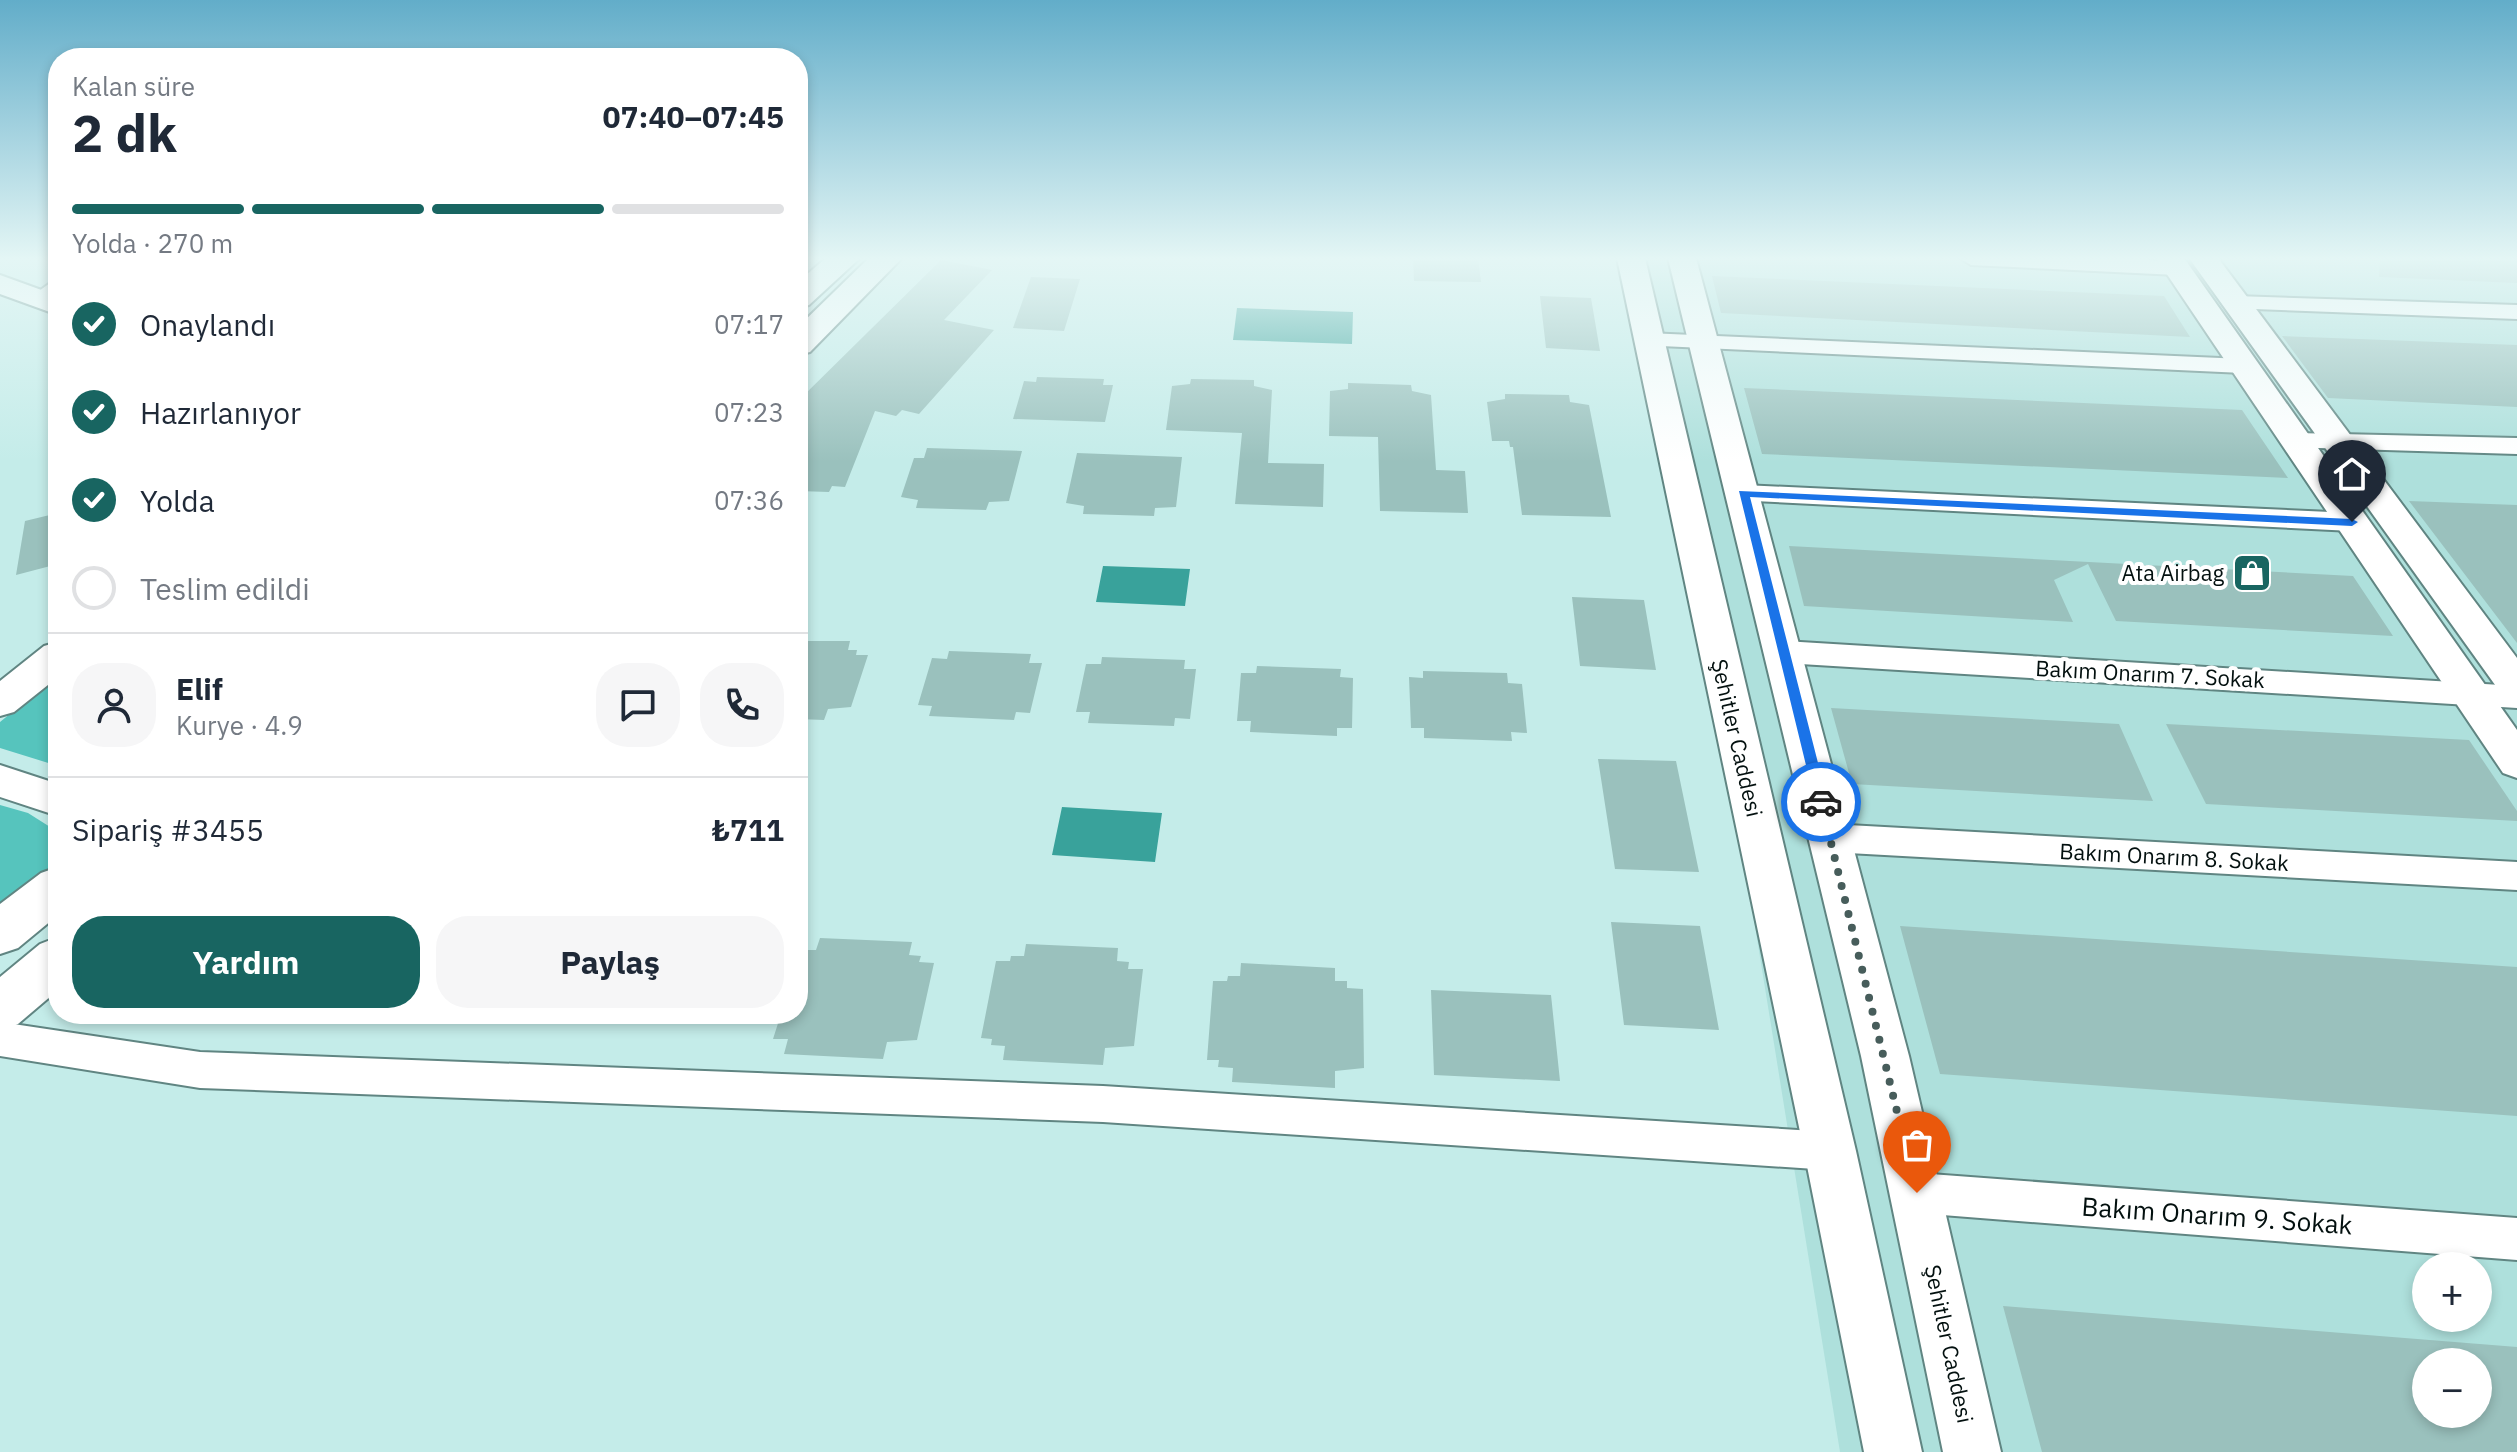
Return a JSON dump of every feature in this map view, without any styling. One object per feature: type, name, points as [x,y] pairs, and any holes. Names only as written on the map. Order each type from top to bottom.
[{"type":"main road","points":[[0,933],[48,895]]},
{"type":"main road","points":[[0,1008],[48,967]]},
{"type":"street","name":"Şehitler Caddesi","points":[[1644,326],[1830,1151],[1893,1452]]},
{"type":"street","name":"Şehitler Caddesi","points":[[1700,326],[1784,652],[1917,1193],[1972,1452]]},
{"type":"street","points":[[2220,326],[2243,366],[2517,762]]},
{"type":"street","points":[[2252,326],[2517,686]]},
{"type":"street","points":[[1647,340],[2243,366]]},
{"type":"street","points":[[2295,441],[2517,446]]},
{"type":"street","points":[[1743,494],[2352,522]]},
{"type":"street","name":"Bakım Onarım 7. Sokak","points":[[1784,652],[2517,697]]},
{"type":"street","points":[[0,702],[48,664]]},
{"type":"street","points":[[0,781],[48,797]]},
{"type":"street","name":"Bakım Onarım 8. Sokak","points":[[1830,838],[2517,876]]},
{"type":"street","points":[[0,1039],[200,1070],[1103,1104],[1830,1151]]},
{"type":"street","name":"Bakım Onarım 9. Sokak","points":[[1917,1193],[2517,1239]]},
{"type":"shaded area","points":[[1235,326],[1353,326],[1352,344],[1233,340]]},
{"type":"shaded area","points":[[1658,326],[2517,326],[2517,1452],[1840,1452]]},
{"type":"shaded area","points":[[1103,566],[1190,569],[1185,606],[1096,602]]},
{"type":"shaded area","points":[[48,683],[48,763],[0,748],[0,722]]},
{"type":"shaded area","points":[[0,805],[28,813],[48,826],[48,874],[0,910]]},
{"type":"shaded area","points":[[1062,807],[1162,813],[1155,862],[1052,855]]},
{"type":"building","points":[[874,326],[973,326],[994,330],[919,414],[902,410],[896,416],[875,411],[845,487],[832,486],[829,492],[808,491],[808,391]]},
{"type":"building","points":[[1014,326],[1066,326],[1064,331]]},
{"type":"building","points":[[1543,326],[1596,326],[1600,351],[1546,348]]},
{"type":"building","points":[[1970,326],[2183,326],[2190,337]]},
{"type":"building","points":[[2282,336],[2517,345],[2517,407],[2328,398]]},
{"type":"building","points":[[1037,377],[1104,379],[1103,385],[1113,385],[1105,422],[1013,419],[1024,381],[1036,382]]},
{"type":"building","points":[[1191,379],[1254,380],[1254,386],[1272,390],[1268,463],[1324,464],[1323,507],[1235,504],[1242,433],[1166,430],[1172,386],[1190,384]]},
{"type":"building","points":[[1348,383],[1411,385],[1412,391],[1431,395],[1436,470],[1465,471],[1468,513],[1380,511],[1378,437],[1329,436],[1330,391],[1348,389]]},
{"type":"building","points":[[1744,388],[2242,410],[2288,478],[1762,454]]},
{"type":"building","points":[[1505,394],[1569,395],[1570,402],[1589,405],[1611,517],[1522,515],[1513,447],[1510,447],[1509,441],[1492,441],[1487,402],[1505,399]]},
{"type":"building","points":[[927,448],[1022,451],[1009,501],[989,502],[986,510],[916,508],[918,500],[901,497],[914,458],[924,458]]},
{"type":"building","points":[[1077,453],[1182,457],[1176,507],[1155,508],[1154,516],[1083,514],[1084,506],[1066,503]]},
{"type":"building","points":[[2409,501],[2517,505],[2517,643]]},
{"type":"building","points":[[48,515],[48,567],[16,575],[25,521]]},
{"type":"building","points":[[1789,546],[2353,576],[2393,636],[2116,621],[2088,564],[2054,580],[2073,622],[1804,606]]},
{"type":"building","points":[[1572,597],[1644,600],[1656,670],[1580,666]]},
{"type":"building","points":[[808,641],[850,641],[848,650],[857,650],[856,655],[868,655],[851,707],[828,709],[824,720],[808,719]]},
{"type":"building","points":[[949,651],[1031,654],[1029,663],[1042,663],[1030,713],[1016,712],[1014,720],[929,716],[932,706],[918,705],[932,658],[947,659]]},
{"type":"building","points":[[1102,657],[1185,660],[1184,669],[1196,669],[1190,719],[1175,718],[1174,726],[1088,723],[1090,712],[1076,712],[1086,664],[1101,664]]},
{"type":"building","points":[[1257,666],[1341,669],[1340,677],[1353,678],[1352,728],[1337,728],[1337,736],[1250,732],[1251,721],[1237,721],[1241,673],[1256,673]]},
{"type":"building","points":[[1423,671],[1507,673],[1508,683],[1522,684],[1527,733],[1511,732],[1512,741],[1424,738],[1424,728],[1411,728],[1409,677],[1423,678]]},
{"type":"building","points":[[1831,708],[2119,724],[2153,801],[1852,784]]},
{"type":"building","points":[[2166,724],[2469,740],[2517,811],[2517,821],[2206,804]]},
{"type":"building","points":[[1598,759],[1676,761],[1699,872],[1615,869]]},
{"type":"building","points":[[1611,922],[1700,926],[1719,1030],[1624,1025]]},
{"type":"building","points":[[1900,926],[2517,967],[2517,1116],[1940,1074]]},
{"type":"building","points":[[820,938],[912,942],[909,955],[921,956],[919,962],[934,963],[917,1040],[887,1042],[883,1059],[784,1054],[788,1039],[773,1039],[778,1024],[808,1024],[808,950],[816,950]]},
{"type":"building","points":[[1026,944],[1118,948],[1117,961],[1129,962],[1128,969],[1143,969],[1134,1046],[1105,1048],[1103,1065],[1003,1060],[1005,1046],[991,1045],[992,1039],[981,1038],[996,961],[1010,961],[1011,956],[1024,956]]},
{"type":"building","points":[[1241,963],[1335,968],[1335,981],[1347,981],[1347,988],[1363,989],[1364,1068],[1335,1071],[1335,1088],[1232,1082],[1233,1068],[1218,1067],[1219,1060],[1207,1060],[1213,981],[1227,981],[1228,976],[1240,976]]},
{"type":"building","points":[[1431,990],[1551,995],[1560,1081],[1434,1075]]},
{"type":"building","points":[[2003,1306],[2517,1347],[2517,1452],[2042,1452]]},
{"type":"way so far","points":[[1821,802],[1917,1193]]},
{"type":"place","name":"Ata Airbag","points":[[2252,573]]},
{"type":"route","points":[[1821,802],[1743,494],[2352,522]]}]
